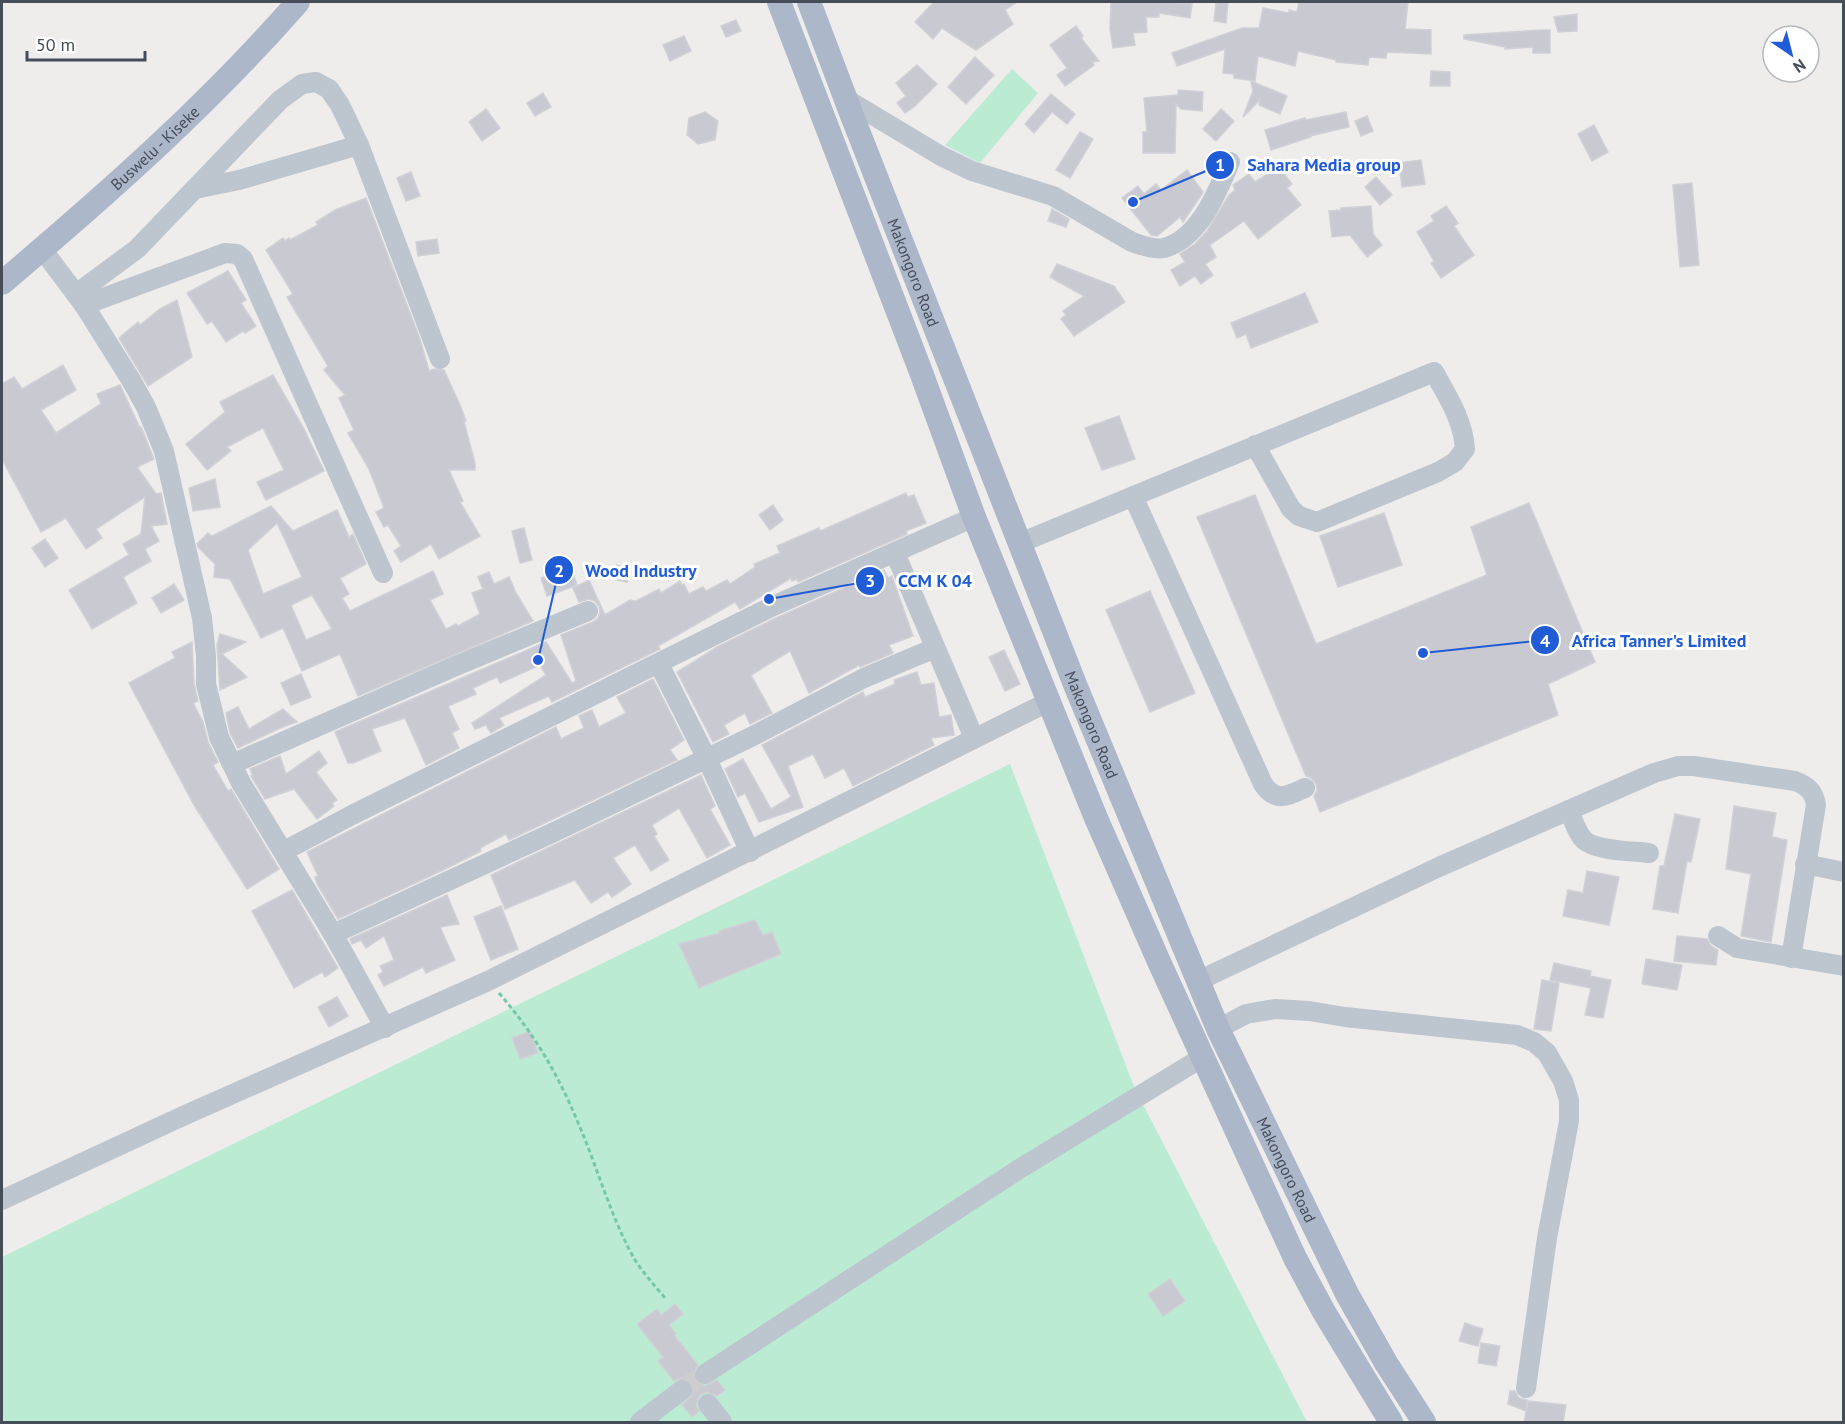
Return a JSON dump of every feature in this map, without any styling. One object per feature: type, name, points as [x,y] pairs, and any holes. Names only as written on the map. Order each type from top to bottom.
[{"type":"main road","name":"Buswelu - Kiseke","points":[[2,283],[162,142],[227,79],[298,2]]},
{"type":"main road","name":"Makongoro Road","points":[[779,2],[974,517],[1048,702],[1156,954],[1295,1258],[1324,1312],[1391,1422]]},
{"type":"main road","name":"Makongoro Road","points":[[809,2],[1127,813],[1218,1029],[1347,1294],[1386,1363],[1424,1422]]},
{"type":"street","points":[[80,300],[137,249],[280,100],[302,84],[316,82],[329,89],[340,105],[358,145],[440,359]]},
{"type":"street","points":[[846,99],[941,156],[972,171],[1053,196],[1132,242],[1162,249],[1180,241],[1196,226],[1215,196],[1230,162]]},
{"type":"street","points":[[195,189],[239,180],[358,145]]},
{"type":"street","points":[[42,249],[80,300],[146,407],[164,451],[202,618],[206,684],[219,737],[241,783],[333,934],[385,1028]]},
{"type":"street","points":[[80,300],[225,253],[237,254],[243,259],[383,573]]},
{"type":"street","points":[[1020,543],[1255,445],[1434,372],[1458,415],[1464,432],[1465,449],[1455,462],[1438,472],[1317,522],[1299,516],[1291,509],[1255,445]]},
{"type":"street","points":[[1133,496],[1263,784],[1269,793],[1276,796],[1289,795],[1305,788]]},
{"type":"street","points":[[284,851],[771,607],[974,517]]},
{"type":"street","points":[[895,553],[974,738]]},
{"type":"street","points":[[232,764],[588,610]]},
{"type":"street","points":[[333,934],[707,759],[864,678],[935,648]]},
{"type":"street","points":[[659,664],[707,759],[750,852]]},
{"type":"street","points":[[2,1200],[183,1116],[488,981],[1048,702]]},
{"type":"street","points":[[1198,981],[1441,866],[1654,773],[1678,766],[1695,766],[1795,781],[1804,784],[1815,797],[1816,805],[1791,958]]},
{"type":"street","points":[[1569,810],[1583,839],[1590,843],[1620,850],[1649,853]]},
{"type":"street","points":[[1805,864],[1844,872]]},
{"type":"street","points":[[1718,936],[1737,948],[1844,966]]},
{"type":"street","points":[[1218,1029],[1246,1014],[1275,1009],[1310,1011],[1345,1017],[1517,1035],[1533,1042],[1547,1053],[1563,1082],[1569,1101],[1569,1121],[1547,1238],[1526,1388]]},
{"type":"street","points":[[705,1374],[1016,1171],[1203,1057]]},
{"type":"street","points":[[640,1422],[682,1390]]},
{"type":"street","points":[[708,1404],[722,1422]]},
{"type":"path","points":[[488,981],[525,1023],[543,1051],[579,1123],[626,1243],[648,1279],[666,1299]]},
{"type":"green space","points":[[1012,69],[1038,93],[980,163],[945,145]]},
{"type":"green space","points":[[1010,764],[1135,1089],[1307,1422],[2,1422],[2,1257]]},
{"type":"building","points":[[934,2],[1017,2],[1005,10],[1013,24],[976,50],[942,28],[933,39],[915,22]]},
{"type":"building","points":[[1111,2],[1192,4],[1190,18],[1159,13],[1159,17],[1146,17],[1147,32],[1133,33],[1135,45],[1113,48],[1110,29]]},
{"type":"building","points":[[1216,2],[1228,2],[1226,23],[1214,21]]},
{"type":"building","points":[[1299,2],[1408,2],[1405,29],[1431,30],[1431,54],[1387,52],[1386,58],[1369,57],[1368,65],[1336,62],[1336,60],[1298,51],[1295,66],[1258,56],[1255,81],[1234,78],[1234,74],[1223,73],[1225,49],[1177,66],[1172,53],[1242,28],[1259,28],[1263,8],[1289,13],[1289,10],[1297,12]]},
{"type":"building","points":[[1577,14],[1577,31],[1558,32],[1554,17]]},
{"type":"building","points":[[736,20],[741,31],[726,37],[721,26]]},
{"type":"building","points":[[1076,26],[1083,36],[1081,38],[1099,61],[1092,62],[1094,65],[1065,86],[1057,75],[1067,68],[1050,45]]},
{"type":"building","points":[[1550,30],[1550,53],[1533,53],[1533,47],[1505,49],[1505,47],[1464,39],[1464,35]]},
{"type":"building","points":[[684,36],[691,51],[670,61],[663,45]]},
{"type":"building","points":[[975,57],[994,75],[966,104],[948,87]]},
{"type":"building","points":[[917,65],[937,84],[905,113],[897,103],[906,96],[896,83]]},
{"type":"building","points":[[1431,71],[1450,72],[1450,86],[1430,86]]},
{"type":"building","points":[[1251,81],[1287,96],[1280,114],[1259,105],[1260,100],[1243,117],[1253,91]]},
{"type":"building","points":[[1178,90],[1203,92],[1202,111],[1181,109],[1176,104],[1175,153],[1143,153],[1143,132],[1147,132],[1144,98],[1178,95]]},
{"type":"building","points":[[543,93],[551,107],[535,116],[527,103]]},
{"type":"building","points":[[1051,94],[1075,114],[1067,124],[1052,112],[1034,133],[1025,124]]},
{"type":"building","points":[[486,109],[500,128],[482,141],[469,122]]},
{"type":"building","points":[[1221,109],[1234,121],[1216,141],[1203,129]]},
{"type":"building","points":[[705,112],[718,121],[715,140],[698,144],[687,135],[689,118]]},
{"type":"building","points":[[1346,112],[1349,127],[1310,136],[1271,150],[1265,130],[1305,118],[1306,120]]},
{"type":"building","points":[[1367,116],[1373,131],[1361,136],[1355,121]]},
{"type":"building","points":[[1594,125],[1608,152],[1592,161],[1578,134]]},
{"type":"building","points":[[1080,132],[1093,139],[1070,178],[1056,170]]},
{"type":"building","points":[[1421,160],[1425,184],[1402,187],[1399,163]]},
{"type":"building","points":[[1279,167],[1292,184],[1287,188],[1301,205],[1258,239],[1244,221],[1210,245],[1216,257],[1205,264],[1213,275],[1201,284],[1195,276],[1180,286],[1171,270],[1185,262],[1180,254],[1195,244],[1207,231],[1229,195],[1235,190],[1233,185],[1249,174],[1255,182]]},
{"type":"building","points":[[1187,170],[1203,192],[1202,194],[1183,222],[1180,217],[1157,236],[1151,235],[1122,198],[1138,186],[1144,194],[1156,184],[1161,190]]},
{"type":"building","points":[[411,172],[420,196],[406,201],[397,178]]},
{"type":"building","points":[[1376,177],[1392,195],[1380,205],[1365,187]]},
{"type":"building","points":[[1692,183],[1699,265],[1680,267],[1673,185]]},
{"type":"building","points":[[366,198],[420,339],[429,371],[444,370],[460,405],[466,421],[464,422],[475,463],[475,470],[449,470],[463,501],[460,502],[480,536],[439,559],[431,544],[401,562],[394,551],[401,546],[388,525],[384,527],[376,512],[384,508],[369,469],[348,433],[354,430],[339,398],[345,395],[324,370],[328,366],[287,297],[293,294],[266,250],[283,238],[285,241],[289,238],[290,240],[318,225],[316,222],[335,210]]},
{"type":"building","points":[[1371,206],[1373,234],[1382,245],[1367,257],[1350,235],[1332,237],[1329,211]]},
{"type":"building","points":[[1446,206],[1458,223],[1454,226],[1474,255],[1441,278],[1431,263],[1434,261],[1417,232],[1434,221],[1431,216]]},
{"type":"building","points":[[1052,209],[1069,219],[1066,227],[1048,221]]},
{"type":"building","points":[[437,239],[439,253],[418,256],[416,242]]},
{"type":"building","points":[[1057,264],[1114,286],[1125,302],[1074,336],[1061,319],[1066,315],[1063,311],[1084,296],[1050,277]]},
{"type":"building","points":[[228,271],[246,300],[241,303],[256,326],[226,342],[212,321],[207,324],[187,293]]},
{"type":"building","points":[[1305,293],[1318,322],[1251,348],[1246,334],[1237,338],[1231,323]]},
{"type":"building","points":[[177,300],[192,357],[148,386],[119,338],[138,322],[140,325],[160,309]]},
{"type":"building","points":[[63,365],[76,390],[41,410],[56,433],[101,404],[97,394],[120,385],[154,459],[137,467],[156,494],[161,493],[167,524],[151,526],[159,541],[145,549],[151,561],[123,577],[137,603],[92,629],[69,590],[129,555],[123,544],[141,534],[145,497],[96,529],[102,538],[86,549],[66,518],[41,532],[2,459],[2,384],[14,377],[22,389]]},
{"type":"building","points":[[273,375],[304,429],[324,471],[266,500],[257,482],[284,470],[263,428],[227,447],[231,451],[207,470],[186,444],[225,412],[220,402]]},
{"type":"building","points":[[1119,416],[1135,459],[1102,470],[1085,428]]},
{"type":"building","points":[[215,479],[220,507],[193,511],[189,488]]},
{"type":"building","points":[[906,493],[908,497],[914,495],[926,523],[906,531],[907,534],[798,582],[797,579],[792,581],[791,578],[740,609],[735,602],[658,646],[660,649],[552,702],[549,696],[499,718],[504,725],[491,733],[486,725],[475,729],[472,723],[546,675],[540,665],[500,683],[497,677],[473,688],[476,694],[448,706],[459,729],[452,733],[459,748],[426,765],[405,718],[372,729],[381,751],[348,763],[335,732],[546,642],[572,683],[576,681],[561,635],[598,618],[599,606],[595,601],[589,599],[579,602],[573,588],[589,580],[605,615],[630,600],[636,601],[659,589],[661,593],[680,581],[689,594],[703,587],[706,591],[727,580],[730,584],[755,567],[754,564],[780,553],[777,546],[819,528],[820,531]]},
{"type":"building","points":[[1255,495],[1316,644],[1487,575],[1471,527],[1529,503],[1595,662],[1548,684],[1558,715],[1320,812],[1314,796],[1317,790],[1316,784],[1306,776],[1197,517]]},
{"type":"building","points":[[773,505],[783,520],[770,530],[759,515]]},
{"type":"building","points":[[271,506],[293,531],[337,510],[349,537],[353,534],[366,564],[340,578],[349,594],[342,598],[350,611],[433,571],[443,594],[430,600],[446,629],[456,624],[458,626],[480,614],[472,593],[483,589],[478,577],[489,572],[494,584],[509,577],[533,621],[358,696],[340,654],[302,671],[283,628],[261,638],[230,579],[214,577],[215,564],[198,547],[197,544],[208,533],[212,536]],"holes":[[[277,523],[302,577],[263,594],[248,550]],[[312,595],[332,629],[306,640],[291,605]]]},
{"type":"building","points":[[1384,513],[1402,565],[1338,587],[1320,536]]},
{"type":"building","points":[[524,528],[532,560],[520,563],[512,531]]},
{"type":"building","points":[[45,539],[58,558],[45,567],[32,548]]},
{"type":"building","points":[[616,565],[630,568],[627,582],[613,579]]},
{"type":"building","points":[[571,568],[577,585],[547,596],[541,578]]},
{"type":"building","points":[[884,570],[888,578],[892,576],[913,636],[889,645],[893,653],[860,667],[859,665],[809,693],[790,651],[751,675],[772,713],[750,724],[745,713],[724,725],[729,734],[713,742],[677,672],[717,647]]},
{"type":"building","points":[[174,584],[184,600],[161,613],[152,598]]},
{"type":"building","points":[[1150,591],[1195,693],[1150,712],[1106,610]]},
{"type":"building","points":[[220,634],[246,642],[222,654],[247,677],[220,690],[217,645]]},
{"type":"building","points":[[192,642],[194,684],[198,701],[193,703],[218,762],[213,765],[228,791],[231,789],[279,869],[247,889],[194,805],[129,683],[175,658],[172,652]]},
{"type":"building","points":[[1004,650],[1020,684],[1005,691],[989,657]]},
{"type":"building","points":[[917,672],[921,685],[934,683],[939,717],[951,715],[954,735],[931,738],[934,745],[853,786],[844,768],[825,778],[813,754],[788,766],[803,807],[759,822],[745,793],[738,797],[725,769],[743,759],[771,809],[791,797],[762,745],[863,692],[865,697],[895,684],[894,680]]},
{"type":"building","points":[[301,674],[311,697],[291,705],[281,683]]},
{"type":"building","points":[[653,679],[684,740],[670,750],[677,760],[509,840],[506,834],[480,848],[481,851],[338,919],[317,884],[315,877],[318,876],[307,852],[556,727],[561,739],[584,728],[579,716],[592,710],[599,727],[626,713],[617,697]]},
{"type":"building","points":[[238,707],[249,729],[283,709],[297,722],[238,748],[230,733],[226,713]]},
{"type":"building","points":[[319,751],[327,763],[316,772],[337,800],[332,803],[334,806],[317,819],[294,789],[265,799],[251,776],[253,776],[250,769],[280,756],[286,774]]},
{"type":"building","points":[[701,775],[715,806],[710,809],[730,845],[707,858],[679,808],[652,825],[657,834],[654,836],[669,860],[651,871],[635,845],[613,858],[631,884],[612,897],[608,892],[591,903],[575,880],[505,909],[491,875]]},
{"type":"building","points":[[1734,806],[1776,813],[1772,837],[1787,840],[1771,942],[1741,936],[1751,874],[1726,869]]},
{"type":"building","points":[[1675,814],[1700,819],[1691,862],[1687,861],[1678,913],[1653,909],[1660,866],[1664,866]]},
{"type":"building","points":[[1587,871],[1619,877],[1609,925],[1563,916],[1568,890],[1583,893]]},
{"type":"building","points":[[292,890],[338,968],[325,977],[322,972],[294,988],[252,911]]},
{"type":"building","points":[[447,895],[459,924],[440,927],[455,960],[426,973],[423,967],[384,986],[378,975],[383,972],[380,966],[394,960],[384,936],[366,948],[361,940],[352,944],[350,939]]},
{"type":"building","points":[[501,906],[518,949],[491,960],[474,917]]},
{"type":"building","points":[[755,920],[763,935],[772,932],[781,954],[699,988],[679,944],[720,933],[719,931]]},
{"type":"building","points":[[1677,936],[1707,939],[1711,946],[1718,950],[1716,965],[1674,961]]},
{"type":"building","points":[[1646,959],[1682,965],[1677,990],[1642,984]]},
{"type":"building","points":[[1554,963],[1591,971],[1590,976],[1611,980],[1603,1018],[1585,1015],[1591,988],[1550,980]]},
{"type":"building","points":[[1542,980],[1559,983],[1551,1031],[1534,1029]]},
{"type":"building","points":[[337,997],[348,1016],[329,1027],[318,1007]]},
{"type":"building","points":[[530,1031],[538,1053],[520,1059],[512,1038]]},
{"type":"building","points":[[1170,1279],[1185,1301],[1163,1316],[1148,1294]]},
{"type":"building","points":[[675,1304],[683,1314],[669,1325],[676,1334],[674,1335],[698,1365],[693,1374],[695,1380],[705,1386],[717,1380],[725,1390],[717,1396],[707,1392],[700,1395],[696,1405],[699,1411],[692,1417],[682,1405],[693,1395],[692,1383],[680,1378],[674,1381],[658,1361],[663,1357],[637,1324],[657,1309],[661,1315]]},
{"type":"building","points":[[1465,1323],[1483,1329],[1478,1346],[1459,1341]]},
{"type":"building","points":[[1481,1343],[1500,1346],[1496,1366],[1478,1363]]},
{"type":"building","points":[[1510,1391],[1515,1391],[1519,1398],[1527,1400],[1526,1411],[1508,1404]]},
{"type":"building","points":[[1528,1401],[1566,1405],[1563,1422],[1524,1422]]},
{"type":"tunnel","points":[[682,1390],[705,1374]]},
{"type":"place","name":"Sahara Media group","points":[[1133,202]]},
{"type":"place","name":"CCM K 04","points":[[769,599]]},
{"type":"place","name":"Africa Tanner's Limited","points":[[1423,653]]},
{"type":"place","name":"Wood Industry","points":[[538,660]]}]
